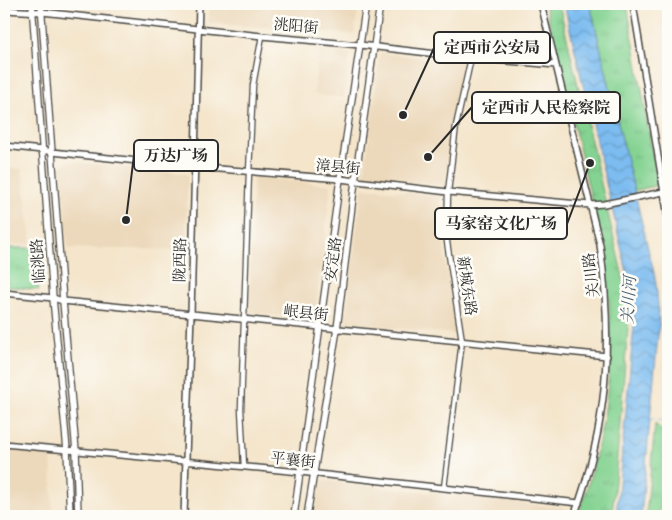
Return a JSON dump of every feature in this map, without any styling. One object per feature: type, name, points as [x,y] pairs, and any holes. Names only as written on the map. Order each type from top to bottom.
[{"type":"main road","name":"临洮路","points":[[32,4],[70,516]]},
{"type":"main road","name":"临洮路","points":[[41,4],[76,451],[78,516]]},
{"type":"main road","name":"安定路","points":[[294,516],[366,4]]},
{"type":"main road","name":"安定路","points":[[307,516],[337,329],[355,181],[380,4]]},
{"type":"street","name":"陇西路","points":[[184,516],[192,314],[199,4]]},
{"type":"street","name":"关川路","points":[[541,4],[600,245],[607,308],[606,381],[599,429],[589,472],[574,516]]},
{"type":"street","points":[[633,4],[666,192],[668,217]]},
{"type":"street","name":"洮阳街","points":[[4,10],[42,12],[471,58],[556,65]]},
{"type":"street","points":[[244,467],[241,409],[249,172],[253,86],[262,36]]},
{"type":"street","name":"新城东路","points":[[444,488],[462,341],[448,242],[448,192],[456,126],[471,58]]},
{"type":"street","name":"漳县街","points":[[4,146],[194,167],[340,179],[448,192],[590,205],[666,192]]},
{"type":"street","name":"岷县街","points":[[4,293],[53,298],[63,301],[607,356]]},
{"type":"street","name":"平襄街","points":[[4,444],[300,472],[579,503]]},
{"type":"shaded area","points":[[210,4],[359,4],[354,34],[209,23]]},
{"type":"shaded area","points":[[319,50],[350,54],[344,98],[314,94]]},
{"type":"shaded area","points":[[380,53],[465,62],[453,120],[445,186],[364,177]]},
{"type":"shaded area","points":[[68,161],[188,174],[185,250],[68,248],[61,166]]},
{"type":"shaded area","points":[[4,168],[22,169],[32,245],[4,245]]},
{"type":"shaded area","points":[[253,177],[331,185],[314,321],[249,312]]},
{"type":"shaded area","points":[[362,188],[441,195],[443,242],[456,334],[345,324]]},
{"type":"shaded area","points":[[4,447],[43,451],[51,458],[53,516],[4,516]]},
{"type":"shaded area","points":[[320,480],[565,508],[562,516],[315,516]]},
{"type":"green space","points":[[545,4],[559,4],[626,290],[629,317],[612,516],[578,516],[599,443],[608,389],[610,325],[608,283],[606,261]]},
{"type":"green space","points":[[590,4],[627,4],[658,185],[634,191]]},
{"type":"green space","points":[[4,248],[33,248],[39,290],[4,286]]},
{"type":"green space","points":[[655,424],[668,435],[659,516],[646,516]]},
{"type":"water","points":[[564,4],[590,4],[656,282],[659,325],[641,516],[616,516],[634,325],[633,298]]},
{"type":"waterway","points":[[649,418],[663,421],[668,427]]},
{"type":"place","name":"定西市公安局","points":[[403,115]]},
{"type":"place","name":"定西市人民检察院","points":[[428,157]]},
{"type":"place","name":"马家窑文化广场","points":[[590,163]]},
{"type":"place","name":"万达广场","points":[[126,220]]},
{"type":"water label","name":"关川河","points":[[628,300]]}]
